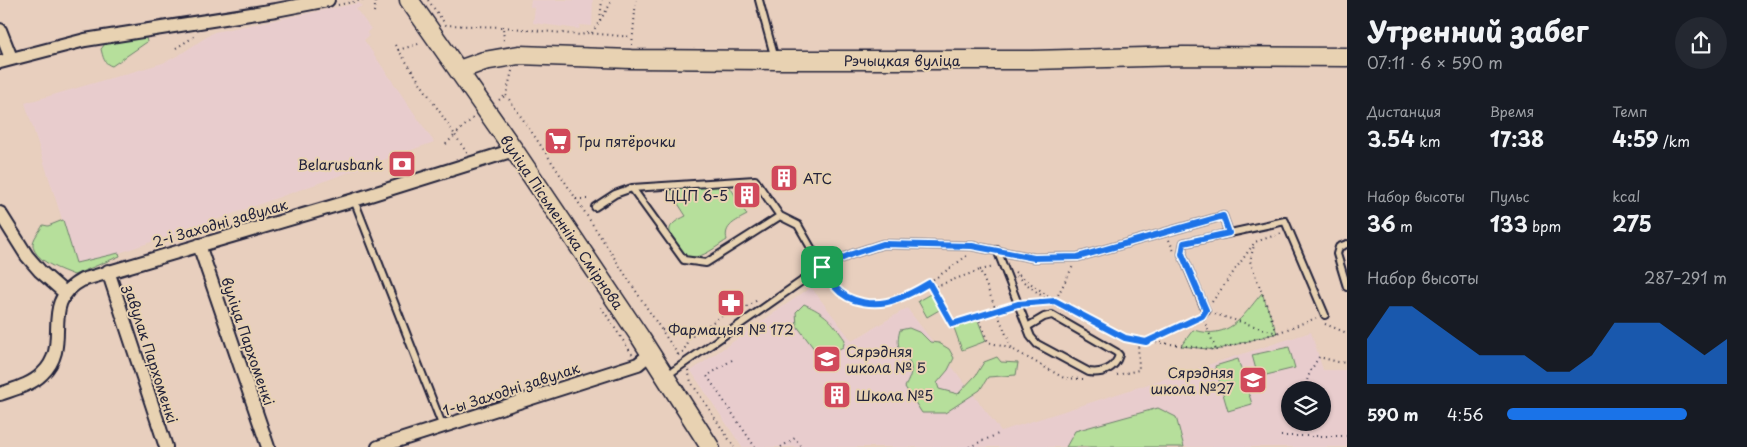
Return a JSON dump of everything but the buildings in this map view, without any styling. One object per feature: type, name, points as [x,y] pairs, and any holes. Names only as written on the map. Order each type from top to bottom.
[{"type":"main road","name":"вуліца Пісьменніка Смірнова","points":[[409,0],[514,150],[710,447]]},
{"type":"main road","name":"Рэчыцкая вуліца","points":[[459,70],[484,61],[519,55],[631,59],[776,60],[1032,60],[1183,56],[1347,57]]},
{"type":"street","points":[[0,30],[5,60],[85,40],[328,0]]},
{"type":"street","name":"2-і Заходні завулак","points":[[65,292],[82,280],[108,271],[354,200],[514,150]]},
{"type":"street","points":[[0,213],[27,256],[40,271],[65,292],[58,306],[57,344],[48,368],[30,382],[0,394]]},
{"type":"street","name":"вуліца Пархоменкі","points":[[200,245],[268,447]]},
{"type":"street","name":"завулак Пархоменкі","points":[[108,271],[166,447]]},
{"type":"street","name":"1-ы Заходні завулак","points":[[378,447],[638,364],[650,354]]},
{"type":"lane","points":[[758,0],[776,60]]},
{"type":"lane","points":[[595,207],[615,194],[632,188],[755,180],[780,216],[798,225],[822,267]]},
{"type":"lane","points":[[632,188],[684,260],[706,263],[780,216]]},
{"type":"lane","points":[[354,200],[443,427]]},
{"type":"lane","points":[[665,377],[822,267],[852,254],[883,244],[954,244],[997,250],[1034,258],[1078,257],[1223,216],[1229,233]]},
{"type":"lane","points":[[1206,310],[1182,254],[1184,243],[1285,221],[1323,316]]},
{"type":"lane","points":[[1347,244],[1339,247],[1337,254],[1347,287]]},
{"type":"lane","points":[[997,250],[1018,304],[1027,327],[1031,337],[1037,344],[1089,372],[1096,373],[1115,365],[1119,355],[1052,315],[1044,317],[1027,327]]},
{"type":"path","points":[[374,12],[376,0]]},
{"type":"path","points":[[428,0],[446,25],[503,27],[581,35],[633,37]]},
{"type":"path","points":[[600,21],[602,0]]},
{"type":"path","points":[[592,34],[613,0]]},
{"type":"path","points":[[632,51],[636,0]]},
{"type":"path","points":[[503,27],[504,43]]},
{"type":"path","points":[[398,50],[424,42]]},
{"type":"path","points":[[395,45],[468,155]]},
{"type":"path","points":[[499,100],[506,95],[512,69]]},
{"type":"path","points":[[506,95],[548,155],[688,370],[691,382],[734,447]]},
{"type":"path","points":[[445,144],[474,118],[469,110]]},
{"type":"path","points":[[1146,342],[1202,316],[1255,242],[1283,232]]},
{"type":"path","points":[[1255,242],[1250,261],[1277,333]]},
{"type":"path","points":[[822,267],[835,288],[848,298],[860,302],[877,303],[896,300],[929,283],[972,253]]},
{"type":"path","points":[[1055,301],[1078,257]]},
{"type":"path","points":[[1014,271],[1055,301],[1125,338],[1146,342],[1216,350],[1277,333],[1323,316],[1324,324],[1347,333]]},
{"type":"path","points":[[929,283],[952,324],[1018,304],[1055,301]]},
{"type":"path","points":[[1206,310],[1277,333]]},
{"type":"path","points":[[678,355],[684,351],[688,339],[726,313]]},
{"type":"path","points":[[978,316],[988,342],[1012,349]]},
{"type":"path","points":[[661,330],[694,334]]},
{"type":"path","points":[[1306,381],[1312,367],[1319,357],[1347,363]]},
{"type":"path","points":[[732,360],[707,376],[755,447]]},
{"type":"path","points":[[969,447],[998,434]]},
{"type":"path","points":[[1280,436],[1347,436]]},
{"type":"path","points":[[781,447],[795,438],[801,447]]},
{"type":"shaded area","points":[[531,0],[593,0],[592,26],[580,25],[579,29],[533,23],[535,8],[530,7]]},
{"type":"shaded area","points":[[359,3],[362,6],[356,9],[371,29],[367,32],[369,36],[364,40],[434,142],[119,253],[76,263],[25,103],[163,63],[214,32]]},
{"type":"shaded area","points":[[811,287],[852,341],[907,308],[1001,431],[1311,332],[1323,370],[1347,370],[1347,447],[742,447],[691,371]]},
{"type":"green space","points":[[146,38],[147,42],[112,66],[103,57],[101,49],[105,44]]},
{"type":"green space","points":[[727,182],[747,215],[731,225],[727,231],[727,240],[717,247],[696,257],[685,256],[671,236],[670,228],[686,216],[670,188]]},
{"type":"green space","points":[[63,220],[76,263],[119,253],[120,256],[74,275],[44,261],[35,252],[33,243],[35,238],[43,225],[48,226]]},
{"type":"green space","points":[[932,293],[941,309],[927,317],[918,301]]},
{"type":"green space","points":[[1262,293],[1277,333],[1216,350],[1181,346],[1193,330],[1216,332],[1234,325]]},
{"type":"green space","points":[[804,304],[818,311],[832,322],[845,340],[843,347],[827,355],[818,354],[797,326],[796,312]]},
{"type":"green space","points":[[977,318],[986,341],[962,350],[953,325]]},
{"type":"green space","points":[[909,328],[921,333],[930,342],[939,343],[949,349],[954,358],[948,370],[937,383],[939,389],[958,394],[976,375],[984,362],[997,357],[1001,362],[1018,363],[1016,375],[988,377],[980,390],[945,413],[922,413],[905,387],[911,367],[898,344],[900,330]]},
{"type":"green space","points":[[1289,347],[1295,368],[1258,377],[1252,355]]},
{"type":"green space","points":[[1238,359],[1252,404],[1228,411],[1215,366]]},
{"type":"green space","points":[[1158,408],[1176,417],[1184,447],[1066,447],[1075,431]]},
{"type":"place","name":"Три пятёрочки","points":[[558,141]]},
{"type":"place","name":"Belarusbank","points":[[402,164]]},
{"type":"place","name":"АТС","points":[[784,178]]},
{"type":"place","name":"ЦЦП 6-5","points":[[747,195]]},
{"type":"place","name":"Фармацыя № 172","points":[[731,303]]},
{"type":"place","name":"Сярэдняя школа № 5","points":[[827,359]]},
{"type":"place","name":"Сярэдняя школа №27","points":[[1253,380]]},
{"type":"place","name":"Школа №5","points":[[837,395]]},
{"type":"route","points":[[1223,216],[1229,233],[1184,243],[1182,254],[1206,310],[1202,316],[1146,342],[1125,338],[1055,301],[1018,304],[952,324],[929,283],[896,300],[877,303],[860,302],[848,298],[835,288],[822,267],[852,254],[883,244],[954,244],[988,248],[1034,258],[1078,257],[1223,216]]}]
